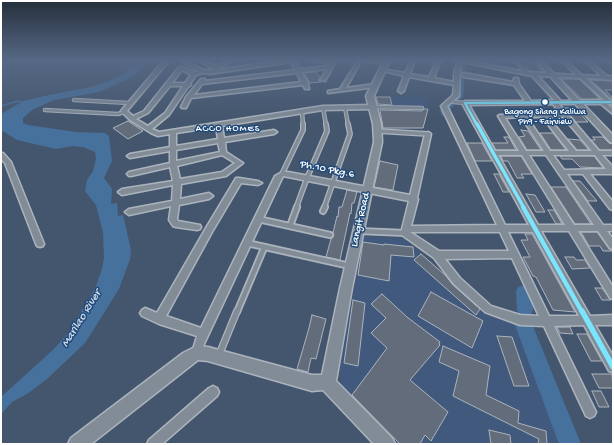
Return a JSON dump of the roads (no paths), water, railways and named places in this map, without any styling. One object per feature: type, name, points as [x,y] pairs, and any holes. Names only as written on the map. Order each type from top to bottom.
[{"type":"main road","name":"Langit Road","points":[[326,382],[330,377],[350,266],[378,142],[378,130],[370,96],[376,81]]},
{"type":"main road","points":[[558,81],[613,140]]},
{"type":"main road","points":[[83,442],[188,358],[197,353],[208,354],[312,383],[326,382],[386,444]]},
{"type":"street","points":[[149,81],[129,103],[124,112],[132,119],[158,134],[323,108],[372,108]]},
{"type":"street","points":[[132,119],[146,112],[171,81]]},
{"type":"street","points":[[148,129],[168,114],[190,81]]},
{"type":"street","points":[[184,107],[189,97],[201,83],[225,81]]},
{"type":"street","points":[[266,81],[269,88]]},
{"type":"street","points":[[189,97],[306,85],[304,81]]},
{"type":"street","points":[[342,90],[348,81]]},
{"type":"street","points":[[401,91],[405,81]]},
{"type":"street","points":[[440,81],[456,84]]},
{"type":"street","points":[[456,81],[456,96],[444,106],[545,321],[590,412]]},
{"type":"street","points":[[497,81],[516,84]]},
{"type":"street","points":[[516,81],[516,84],[530,102]]},
{"type":"street","points":[[539,81],[557,102],[565,115],[613,171]]},
{"type":"street","points":[[587,81],[611,102]]},
{"type":"street","points":[[206,95],[215,82]]},
{"type":"street","points":[[169,84],[188,85]]},
{"type":"street","points":[[330,92],[374,86]]},
{"type":"street","points":[[602,102],[613,112]]},
{"type":"street","points":[[611,102],[465,103],[613,367]]},
{"type":"street","points":[[543,115],[574,153]]},
{"type":"street","points":[[565,115],[500,116],[613,295]]},
{"type":"street","points":[[522,116],[613,246]]},
{"type":"street","points":[[219,125],[223,153]]},
{"type":"street","points":[[173,132],[173,165],[176,183],[174,220],[176,224],[198,227]]},
{"type":"street","points":[[130,156],[274,132]]},
{"type":"street","points":[[406,231],[428,134]]},
{"type":"street","points":[[122,192],[224,174],[240,163],[223,153],[131,174]]},
{"type":"street","points":[[494,153],[613,153]]},
{"type":"street","points":[[1,155],[8,162],[40,244]]},
{"type":"street","points":[[561,172],[613,171]]},
{"type":"street","points":[[584,172],[613,207]]},
{"type":"street","points":[[197,353],[204,334],[258,219],[279,176],[282,174]]},
{"type":"street","name":"Ph.10 Pkg.6","points":[[282,174],[368,189],[414,199]]},
{"type":"street","points":[[159,319],[239,180],[258,183]]},
{"type":"street","points":[[129,212],[209,196]]},
{"type":"street","points":[[406,231],[502,228],[613,228]]},
{"type":"street","points":[[406,231],[437,255],[457,281],[488,308],[520,320],[613,320]]},
{"type":"street","points":[[437,255],[510,255]]},
{"type":"street","points":[[145,313],[204,334]]},
{"type":"street","points":[[153,444],[213,392]]},
{"type":"lane","points":[[74,100],[129,103]]},
{"type":"lane","points":[[454,102],[465,103]]},
{"type":"lane","points":[[323,211],[350,134],[345,107]]},
{"type":"lane","points":[[290,226],[307,178],[327,131],[323,108]]},
{"type":"lane","points":[[372,108],[422,108]]},
{"type":"lane","points":[[46,110],[118,114],[124,112]]},
{"type":"lane","points":[[282,174],[303,130],[302,111]]},
{"type":"lane","points":[[378,130],[428,134]]},
{"type":"lane","points":[[258,219],[330,235]]},
{"type":"lane","points":[[358,231],[406,231]]},
{"type":"lane","points":[[247,243],[350,266]]},
{"type":"lane","points":[[218,357],[264,248]]},
{"type":"water","name":"Marilao River","points":[[110,81],[123,81],[99,92],[54,100],[32,110],[23,118],[23,123],[76,132],[105,133],[109,136],[112,161],[104,178],[112,189],[111,204],[117,203],[118,216],[123,215],[131,250],[130,259],[119,289],[85,343],[47,379],[27,394],[12,402],[1,414],[1,397],[54,349],[68,333],[95,289],[102,269],[104,257],[103,233],[96,205],[85,191],[87,180],[93,171],[96,159],[95,152],[83,147],[73,146],[56,149],[17,140],[1,130],[1,114],[23,101],[91,87]]},
{"type":"waterway","points":[[446,114],[446,107],[458,97],[460,81]]},
{"type":"waterway","points":[[1,106],[18,101],[21,102],[20,104]]},
{"type":"waterway","points":[[524,292],[525,309]]},
{"type":"waterway","points":[[524,325],[556,406]]},
{"type":"waterway","points":[[559,413],[570,444]]},
{"type":"place","name":"Bagong Silang Kaliwa Ph9 - Fairview","points":[[545,102]]},
{"type":"district","name":"ACCO HOMES","points":[[228,129]]}]
